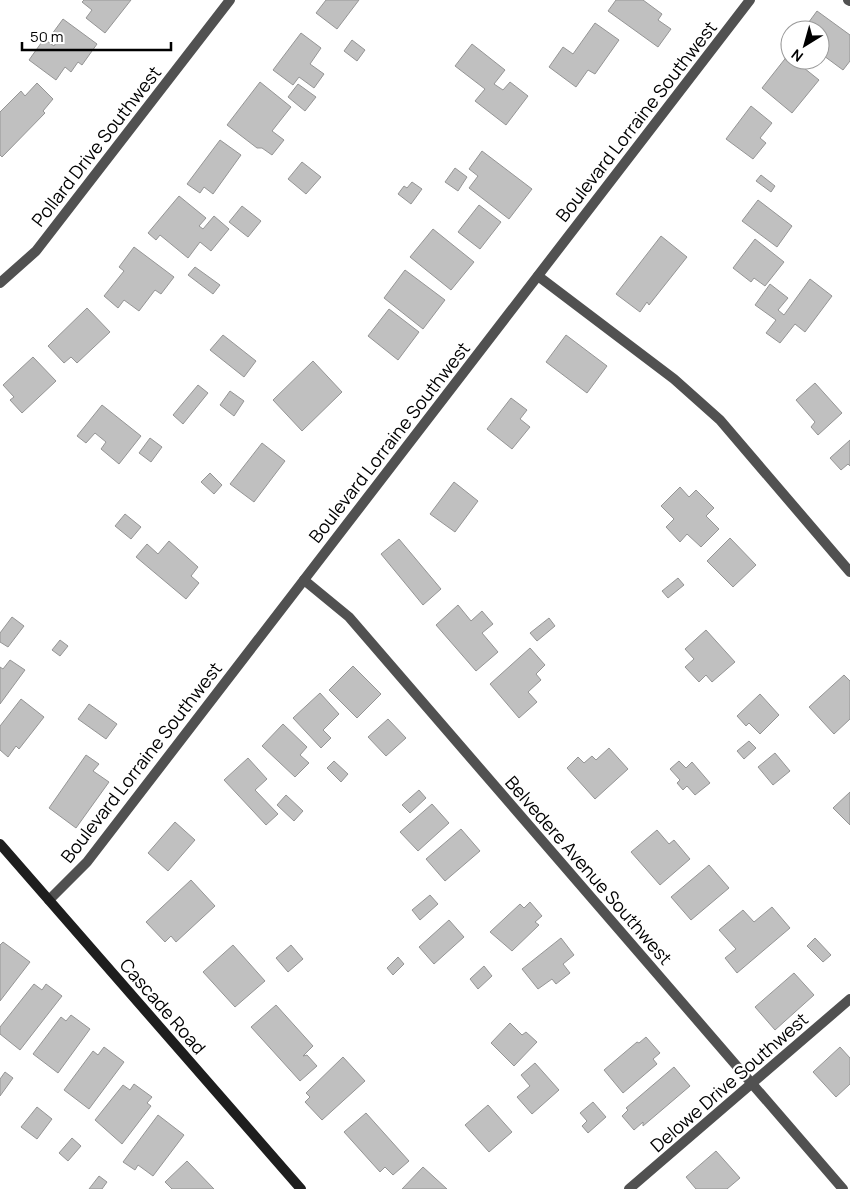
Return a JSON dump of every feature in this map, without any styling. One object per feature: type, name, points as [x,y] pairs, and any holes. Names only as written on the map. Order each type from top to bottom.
[{"type":"main road","name":"Cascade Road","points":[[0,844],[301,1189]]},
{"type":"street","name":"Pollard Drive Southwest","points":[[0,283],[36,251],[230,0]]},
{"type":"street","name":"Boulevard Lorraine Southwest","points":[[49,900],[87,862],[750,0]]},
{"type":"street","points":[[538,276],[674,379],[720,420],[850,572]]},
{"type":"street","name":"Belvedere Avenue Southwest","points":[[304,580],[349,618],[843,1189]]},
{"type":"street","name":"Delowe Drive Southwest","points":[[629,1189],[850,999]]},
{"type":"building","points":[[84,0],[131,0],[105,33],[86,18],[92,10],[82,2]]},
{"type":"building","points":[[326,0],[359,0],[337,29],[316,13]]},
{"type":"building","points":[[616,0],[643,0],[662,14],[658,20],[671,29],[658,47],[608,11]]},
{"type":"building","points":[[817,11],[829,20],[810,20]]},
{"type":"building","points":[[63,19],[97,44],[82,65],[78,62],[71,72],[65,67],[56,80],[29,60],[44,39],[54,46],[59,38],[52,34]]},
{"type":"building","points":[[830,20],[850,35],[850,61],[843,70],[830,60]]},
{"type":"building","points":[[595,23],[619,40],[595,74],[588,70],[576,87],[549,67],[563,47],[573,54]]},
{"type":"building","points":[[301,33],[321,48],[310,64],[324,74],[314,88],[299,77],[293,85],[273,70]]},
{"type":"building","points":[[352,40],[365,50],[357,61],[344,51]]},
{"type":"building","points":[[472,44],[505,70],[494,84],[503,90],[510,82],[528,96],[506,125],[475,101],[485,89],[455,66]]},
{"type":"building","points":[[780,65],[780,70],[806,70],[819,80],[792,113],[762,88]]},
{"type":"building","points":[[260,82],[291,107],[272,131],[284,140],[272,155],[262,148],[257,148],[227,125]]},
{"type":"building","points":[[37,83],[53,99],[43,111],[45,113],[2,157],[0,155],[0,112],[21,91],[25,96]]},
{"type":"building","points":[[298,84],[316,97],[305,111],[288,97]]},
{"type":"building","points":[[751,106],[772,123],[760,138],[766,143],[753,159],[726,139]]},
{"type":"building","points":[[220,140],[241,155],[213,194],[204,187],[200,193],[187,184]]},
{"type":"building","points":[[482,151],[532,189],[509,219],[469,188],[478,176],[469,169]]},
{"type":"building","points":[[302,162],[321,177],[306,194],[288,179]]},
{"type":"building","points":[[455,168],[467,177],[458,191],[445,182]]},
{"type":"building","points":[[761,175],[775,186],[771,192],[756,181]]},
{"type":"building","points":[[412,182],[422,189],[411,204],[398,194],[404,186],[407,188]]},
{"type":"building","points":[[179,196],[206,218],[199,226],[203,229],[214,216],[229,229],[211,251],[200,242],[188,258],[160,235],[156,240],[148,233]]},
{"type":"building","points":[[758,200],[792,226],[777,247],[742,221]]},
{"type":"building","points":[[479,205],[501,222],[480,249],[458,232]]},
{"type":"building","points":[[242,206],[261,221],[248,237],[229,222]]},
{"type":"building","points":[[433,229],[474,262],[451,290],[410,257]]},
{"type":"building","points":[[661,236],[687,257],[649,305],[647,302],[640,312],[616,294]]},
{"type":"building","points":[[755,239],[784,262],[765,286],[754,278],[751,282],[733,268]]},
{"type":"building","points":[[134,247],[174,277],[161,294],[155,290],[139,311],[124,300],[118,308],[104,296],[124,271],[119,267]]},
{"type":"building","points":[[195,267],[220,285],[213,294],[188,275]]},
{"type":"building","points":[[405,270],[445,300],[423,329],[384,298]]},
{"type":"building","points":[[810,279],[832,296],[805,332],[795,324],[780,343],[766,333],[776,320],[755,305],[770,284],[788,298],[778,310],[784,315]]},
{"type":"building","points":[[87,308],[110,332],[77,363],[71,357],[64,363],[48,346]]},
{"type":"building","points":[[389,309],[419,332],[398,360],[368,336]]},
{"type":"building","points":[[223,335],[256,361],[244,377],[210,350]]},
{"type":"building","points":[[566,335],[607,366],[587,393],[546,362]]},
{"type":"building","points":[[33,357],[56,381],[22,413],[10,400],[14,397],[3,385]]},
{"type":"building","points":[[313,361],[342,392],[302,431],[273,400]]},
{"type":"building","points":[[815,383],[842,413],[818,435],[811,427],[815,422],[796,400]]},
{"type":"building","points":[[198,385],[208,393],[183,424],[173,415]]},
{"type":"building","points":[[230,391],[244,401],[234,416],[220,405]]},
{"type":"building","points":[[511,398],[527,410],[520,419],[530,427],[512,449],[487,429]]},
{"type":"building","points":[[102,405],[141,436],[119,464],[101,449],[106,442],[95,433],[86,443],[77,436]]},
{"type":"building","points":[[150,438],[162,447],[151,462],[139,453]]},
{"type":"building","points":[[850,440],[850,466],[848,464],[841,470],[830,458]]},
{"type":"building","points":[[262,443],[285,461],[254,502],[230,484]]},
{"type":"building","points":[[210,473],[222,485],[214,494],[201,482]]},
{"type":"building","points":[[454,482],[478,501],[455,532],[430,514]]},
{"type":"building","points":[[680,487],[689,497],[696,490],[714,508],[706,516],[719,529],[701,547],[687,534],[680,542],[666,527],[674,519],[661,506]]},
{"type":"building","points":[[125,514],[141,527],[131,539],[115,526]]},
{"type":"building","points":[[730,538],[756,565],[733,587],[707,561]]},
{"type":"building","points":[[399,539],[441,589],[423,605],[381,554]]},
{"type":"building","points":[[169,541],[198,567],[191,576],[199,583],[186,599],[136,557],[147,544],[158,554]]},
{"type":"building","points":[[678,578],[684,585],[668,598],[662,591]]},
{"type":"building","points":[[458,605],[471,621],[482,611],[493,624],[482,633],[498,652],[476,671],[436,625]]},
{"type":"building","points":[[12,617],[24,626],[8,647],[0,642],[0,633]]},
{"type":"building","points":[[549,618],[555,626],[537,641],[530,633]]},
{"type":"building","points":[[706,630],[735,662],[712,682],[706,675],[699,682],[685,667],[694,659],[685,649]]},
{"type":"building","points":[[60,640],[68,646],[60,656],[52,650]]},
{"type":"building","points":[[530,648],[545,665],[536,674],[541,680],[528,692],[537,702],[519,718],[490,684]]},
{"type":"building","points":[[10,660],[25,670],[0,704],[0,667],[3,669]]},
{"type":"building","points":[[353,666],[381,694],[357,718],[329,690]]},
{"type":"building","points":[[844,675],[850,681],[850,719],[834,734],[809,707]]},
{"type":"building","points":[[320,693],[339,714],[323,730],[331,738],[321,748],[293,718]]},
{"type":"building","points":[[760,694],[779,715],[760,734],[749,723],[746,726],[737,716]]},
{"type":"building","points":[[21,699],[44,717],[19,749],[16,746],[8,757],[0,750],[0,726]]},
{"type":"building","points":[[89,704],[117,724],[106,739],[78,719]]},
{"type":"building","points":[[388,719],[406,738],[386,756],[368,737]]},
{"type":"building","points":[[283,724],[307,747],[300,755],[309,763],[295,777],[262,746]]},
{"type":"building","points":[[749,741],[756,748],[744,759],[737,751]]},
{"type":"building","points":[[609,748],[628,769],[595,799],[567,768],[578,757],[584,763],[592,756],[596,760]]},
{"type":"building","points":[[775,753],[790,771],[773,785],[758,767]]},
{"type":"building","points":[[86,755],[99,764],[93,771],[109,782],[76,828],[49,808]]},
{"type":"building","points":[[248,758],[267,779],[255,790],[278,814],[266,825],[224,780]]},
{"type":"building","points":[[334,761],[348,774],[341,782],[327,768]]},
{"type":"building","points":[[679,761],[686,768],[692,762],[710,783],[695,795],[687,786],[683,790],[677,783],[680,780],[670,769]]},
{"type":"building","points":[[419,790],[426,798],[410,813],[402,805]]},
{"type":"building","points":[[850,792],[850,825],[833,808]]},
{"type":"building","points":[[286,795],[303,811],[294,821],[277,805]]},
{"type":"building","points":[[432,804],[449,823],[418,851],[400,832]]},
{"type":"building","points":[[175,822],[195,840],[168,871],[148,853]]},
{"type":"building","points":[[461,829],[480,851],[445,881],[426,859]]},
{"type":"building","points":[[657,830],[669,844],[674,840],[690,859],[660,885],[631,852]]},
{"type":"building","points":[[709,865],[729,888],[691,920],[671,897]]},
{"type":"building","points":[[191,880],[215,906],[176,942],[171,936],[165,942],[146,922]]},
{"type":"building","points":[[430,895],[438,904],[420,920],[412,910]]},
{"type":"building","points":[[530,902],[542,916],[535,922],[539,925],[512,951],[490,932],[520,904],[524,908]]},
{"type":"building","points":[[772,907],[790,928],[737,973],[725,958],[736,949],[719,930],[743,910],[754,922]]},
{"type":"building","points":[[449,920],[464,937],[434,964],[419,947]]},
{"type":"building","points":[[561,938],[574,955],[563,964],[570,973],[556,984],[552,979],[538,989],[522,969]]},
{"type":"building","points":[[815,938],[831,955],[823,962],[807,946]]},
{"type":"building","points":[[3,942],[30,962],[0,1001],[0,945]]},
{"type":"building","points":[[233,945],[265,981],[235,1007],[203,972]]},
{"type":"building","points":[[291,945],[303,959],[288,972],[276,958]]},
{"type":"building","points":[[398,957],[404,964],[393,975],[387,968]]},
{"type":"building","points":[[484,966],[492,976],[478,989],[470,979]]},
{"type":"building","points":[[794,973],[814,995],[775,1030],[755,1007]]},
{"type":"building","points":[[34,984],[42,990],[46,984],[62,996],[20,1050],[0,1034],[0,1027]]},
{"type":"building","points":[[276,1005],[313,1046],[303,1056],[307,1055],[317,1066],[300,1081],[251,1027]]},
{"type":"building","points":[[71,1015],[90,1029],[58,1073],[33,1054],[61,1017],[66,1021]]},
{"type":"building","points":[[510,1023],[522,1035],[526,1032],[537,1042],[514,1066],[491,1043]]},
{"type":"building","points":[[646,1037],[660,1053],[653,1059],[657,1064],[623,1093],[604,1070],[637,1042],[639,1043]]},
{"type":"building","points":[[104,1047],[124,1062],[89,1109],[64,1090],[93,1051],[98,1055]]},
{"type":"building","points":[[840,1047],[850,1058],[850,1084],[836,1097],[813,1072]]},
{"type":"building","points":[[343,1057],[365,1081],[322,1120],[305,1102],[310,1097],[306,1093]]},
{"type":"building","points":[[535,1063],[559,1090],[532,1114],[517,1097],[530,1086],[521,1075]]},
{"type":"building","points":[[674,1067],[690,1086],[643,1126],[643,1122],[634,1130],[622,1116],[628,1110],[626,1108]]},
{"type":"building","points":[[5,1072],[13,1078],[0,1096],[0,1079]]},
{"type":"building","points":[[134,1084],[152,1097],[147,1103],[151,1106],[122,1144],[95,1120],[123,1085],[130,1090]]},
{"type":"building","points":[[593,1102],[606,1117],[588,1133],[582,1126],[587,1121],[580,1113]]},
{"type":"building","points":[[488,1105],[512,1132],[489,1152],[465,1125]]},
{"type":"building","points":[[37,1107],[52,1119],[37,1139],[21,1127]]},
{"type":"building","points":[[366,1113],[409,1161],[393,1175],[385,1167],[380,1172],[344,1132]]},
{"type":"building","points":[[158,1115],[184,1135],[153,1176],[138,1165],[135,1170],[123,1162]]},
{"type":"building","points":[[72,1138],[81,1146],[68,1161],[59,1153]]},
{"type":"building","points":[[716,1151],[740,1178],[727,1189],[696,1189],[686,1177]]},
{"type":"building","points":[[187,1161],[214,1189],[172,1189],[165,1182]]},
{"type":"building","points":[[423,1167],[447,1189],[402,1189]]},
{"type":"building","points":[[99,1176],[107,1182],[102,1189],[89,1189]]}]
